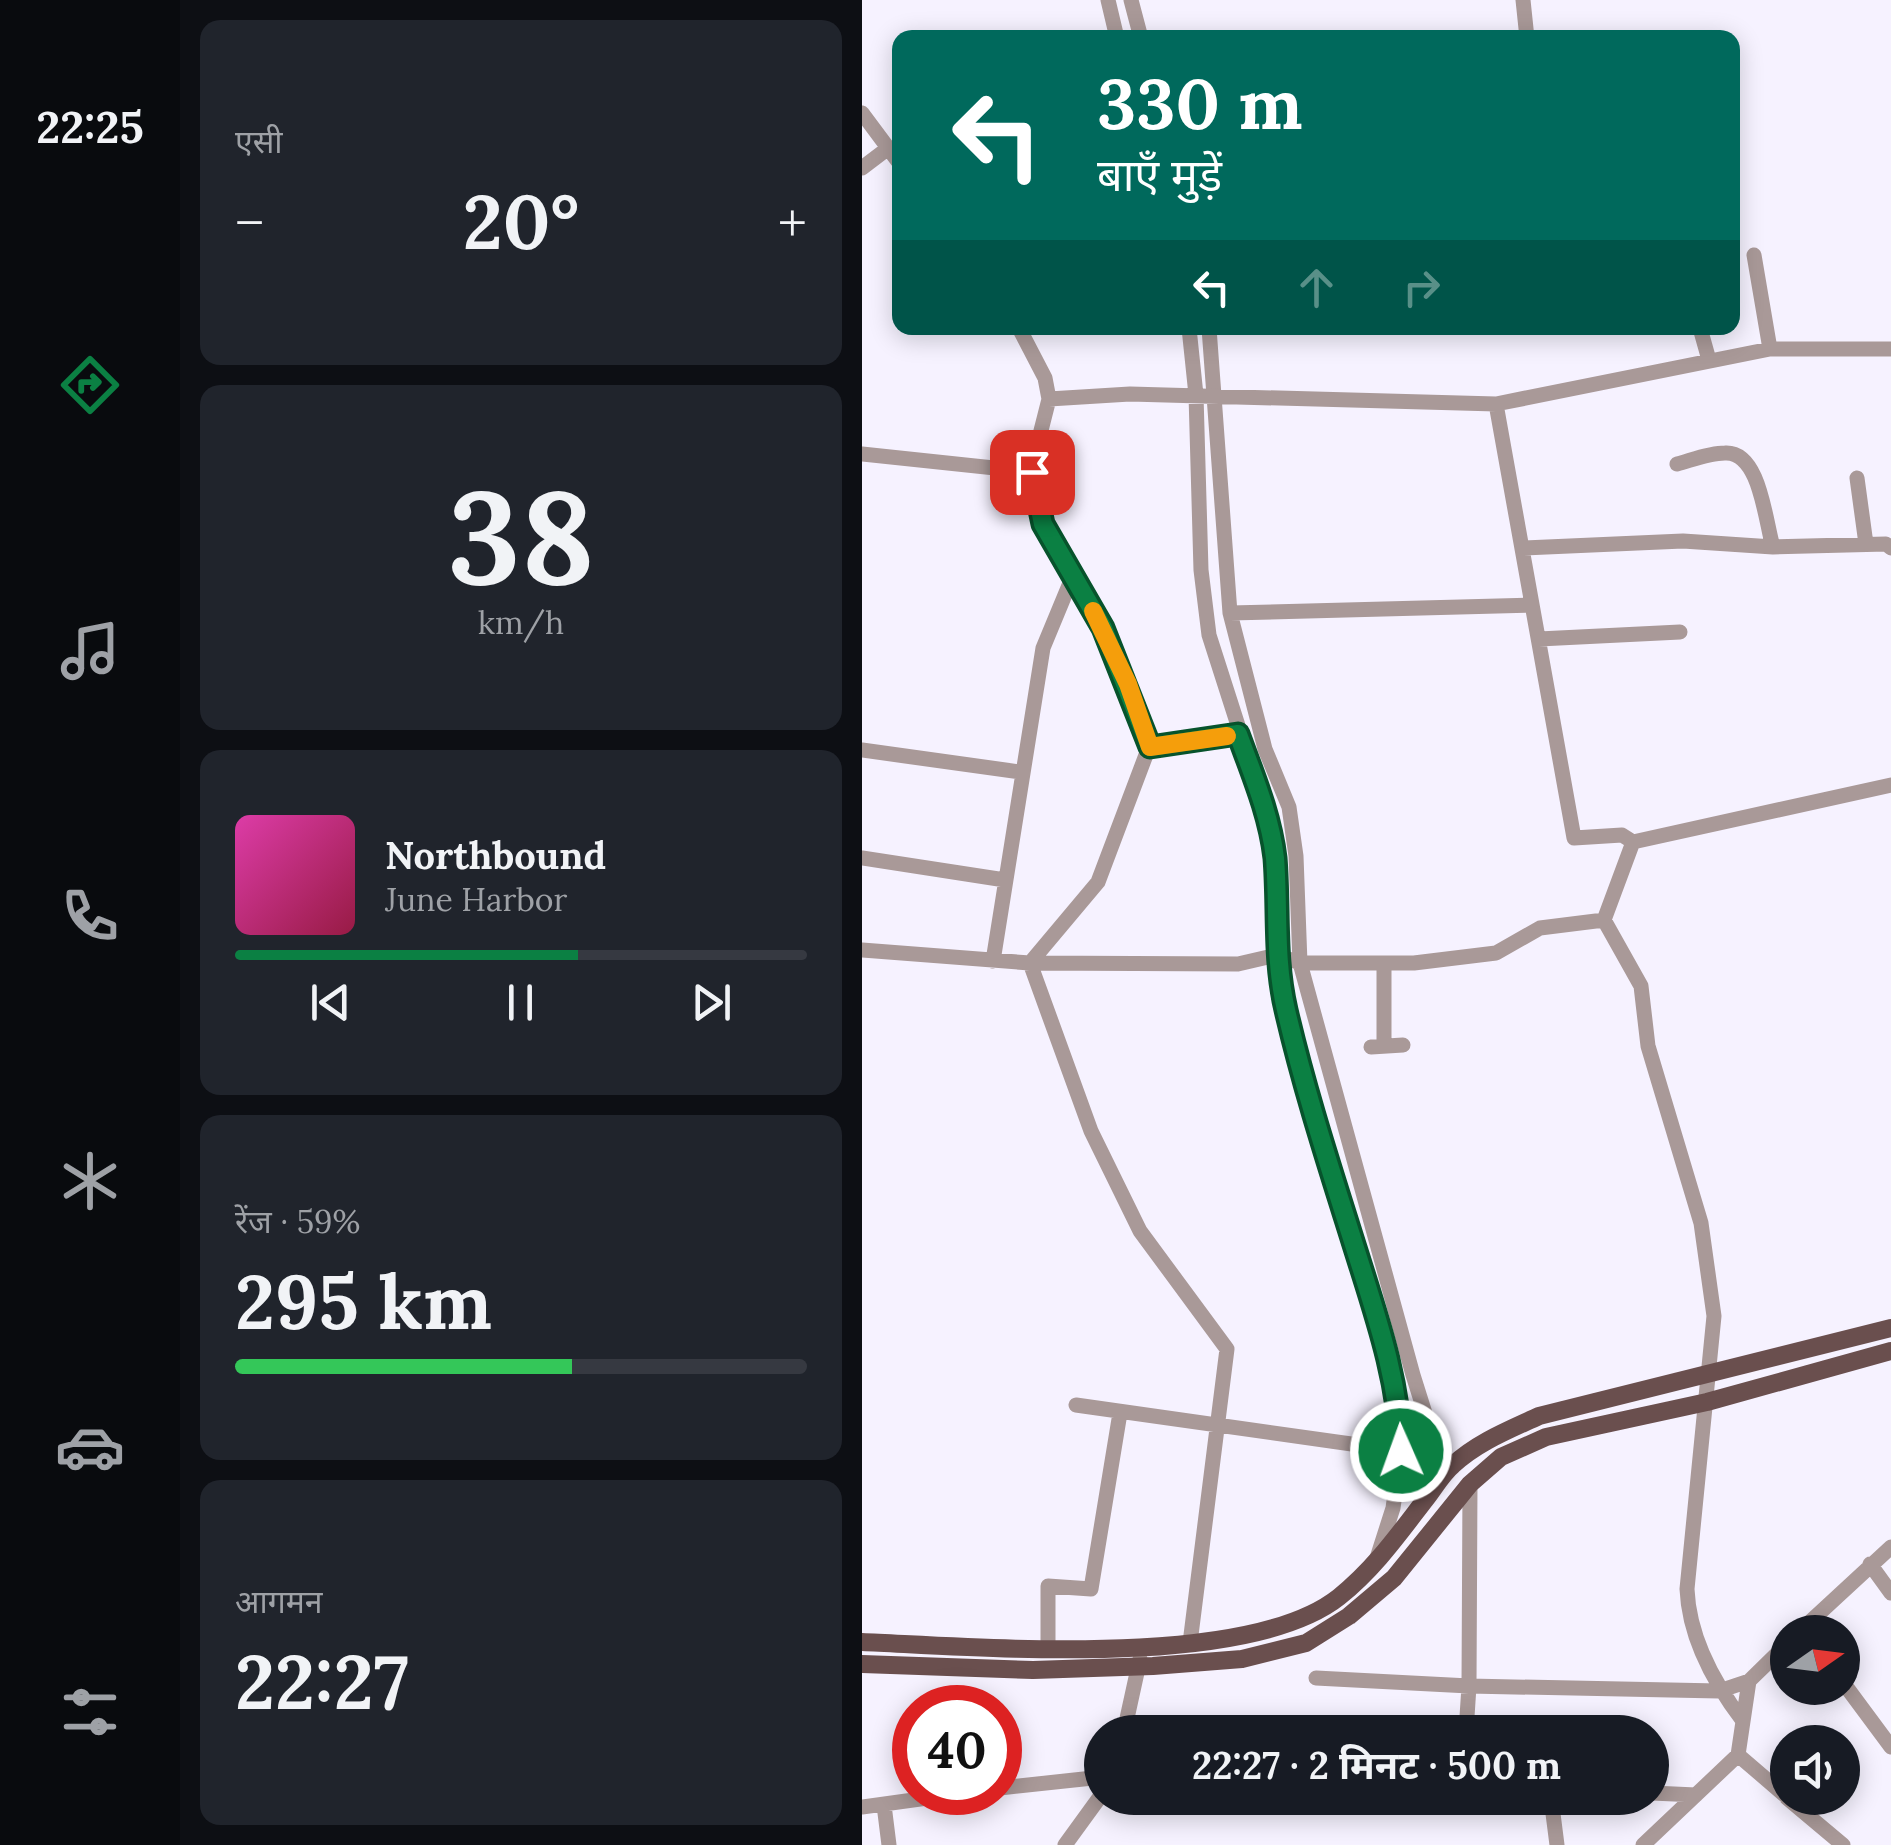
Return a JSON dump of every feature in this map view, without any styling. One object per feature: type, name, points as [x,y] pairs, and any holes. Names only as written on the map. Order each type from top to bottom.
[{"type":"main road","points":[[862,1642],[1048,1648],[1190,1643],[1239,1638],[1298,1623],[1337,1599],[1375,1565],[1452,1466],[1489,1439],[1539,1416],[1890,1328]]},
{"type":"main road","points":[[862,1664],[1033,1670],[1138,1666],[1242,1659],[1306,1643],[1349,1616],[1394,1578],[1470,1484],[1500,1457],[1546,1436],[1707,1402],[1890,1351]]},
{"type":"street","points":[[1108,0],[1115,30]]},
{"type":"street","points":[[1132,0],[1140,30]]},
{"type":"street","points":[[1523,0],[1526,30]]},
{"type":"street","points":[[862,114],[892,154]]},
{"type":"street","points":[[862,168],[887,148]]},
{"type":"street","points":[[1754,255],[1770,350]]},
{"type":"street","points":[[1022,335],[1045,378],[1048,399],[1032,472],[1043,524],[1103,628],[1150,747],[1098,882],[1030,963]]},
{"type":"street","points":[[1190,335],[1196,395],[1200,570],[1210,635],[1238,734],[1268,816],[1274,858],[1276,955],[1285,1007],[1310,1105],[1400,1404],[1401,1451],[1394,1508],[1375,1565]]},
{"type":"street","points":[[1210,335],[1230,613],[1260,733],[1289,807],[1296,856],[1300,963],[1419,1393],[1435,1445],[1452,1466]]},
{"type":"street","points":[[1702,335],[1709,360]]},
{"type":"street","points":[[1048,399],[1130,394],[1496,404],[1770,350],[1890,349]]},
{"type":"street","points":[[1496,404],[1574,838],[1622,836],[1633,842],[1890,785]]},
{"type":"street","points":[[1677,464],[1727,452],[1742,457],[1753,468],[1773,546]]},
{"type":"street","points":[[862,454],[1032,472]]},
{"type":"street","points":[[1856,478],[1866,544]]},
{"type":"street","points":[[1523,548],[1683,541],[1773,546],[1886,544],[1890,548]]},
{"type":"street","points":[[993,961],[1020,772],[1043,648],[1072,578]]},
{"type":"street","points":[[1230,613],[1532,606]]},
{"type":"street","points":[[1540,639],[1680,632]]},
{"type":"street","points":[[1150,747],[1238,734]]},
{"type":"street","points":[[862,750],[1020,772]]},
{"type":"street","points":[[1633,842],[1604,920],[1641,986],[1648,1046],[1701,1223],[1714,1316],[1688,1617],[1720,1691],[1743,1721]]},
{"type":"street","points":[[862,858],[1005,880]]},
{"type":"street","points":[[862,950],[1030,963],[1238,964],[1276,955],[1300,963],[1384,963],[1496,954],[1540,928],[1604,920]]},
{"type":"street","points":[[1030,963],[1091,1131],[1140,1230],[1227,1348],[1190,1643]]},
{"type":"street","points":[[1384,963],[1378,1046],[1403,1045]]},
{"type":"street","points":[[1076,1405],[1401,1451]]},
{"type":"street","points":[[1048,1648],[1048,1586],[1090,1589],[1120,1413]]},
{"type":"street","points":[[1467,1715],[1470,1484]]},
{"type":"street","points":[[1819,1615],[1890,1547]]},
{"type":"street","points":[[1870,1564],[1890,1593]]},
{"type":"street","points":[[1128,1715],[1143,1645]]},
{"type":"street","points":[[1316,1678],[1470,1686],[1720,1691],[1750,1681],[1770,1661]]},
{"type":"street","points":[[1643,1845],[1738,1755],[1750,1681]]},
{"type":"street","points":[[1859,1705],[1890,1747]]},
{"type":"street","points":[[1738,1755],[1770,1782]]},
{"type":"street","points":[[1022,1786],[1084,1779]]},
{"type":"street","points":[[1669,1793],[1696,1794]]},
{"type":"street","points":[[862,1807],[892,1804]]},
{"type":"street","points":[[884,1805],[889,1845]]},
{"type":"street","points":[[1066,1845],[1087,1815]]},
{"type":"street","points":[[1553,1815],[1557,1845]]},
{"type":"street","points":[[1808,1815],[1843,1845]]},
{"type":"slow traffic","points":[[1093,611],[1128,684],[1150,747],[1227,736]]},
{"type":"route","points":[[1032,472],[1043,524],[1103,628],[1150,747],[1238,734],[1268,816],[1274,858],[1276,955],[1285,1007],[1310,1105],[1382,1334],[1400,1404],[1401,1451]]}]
